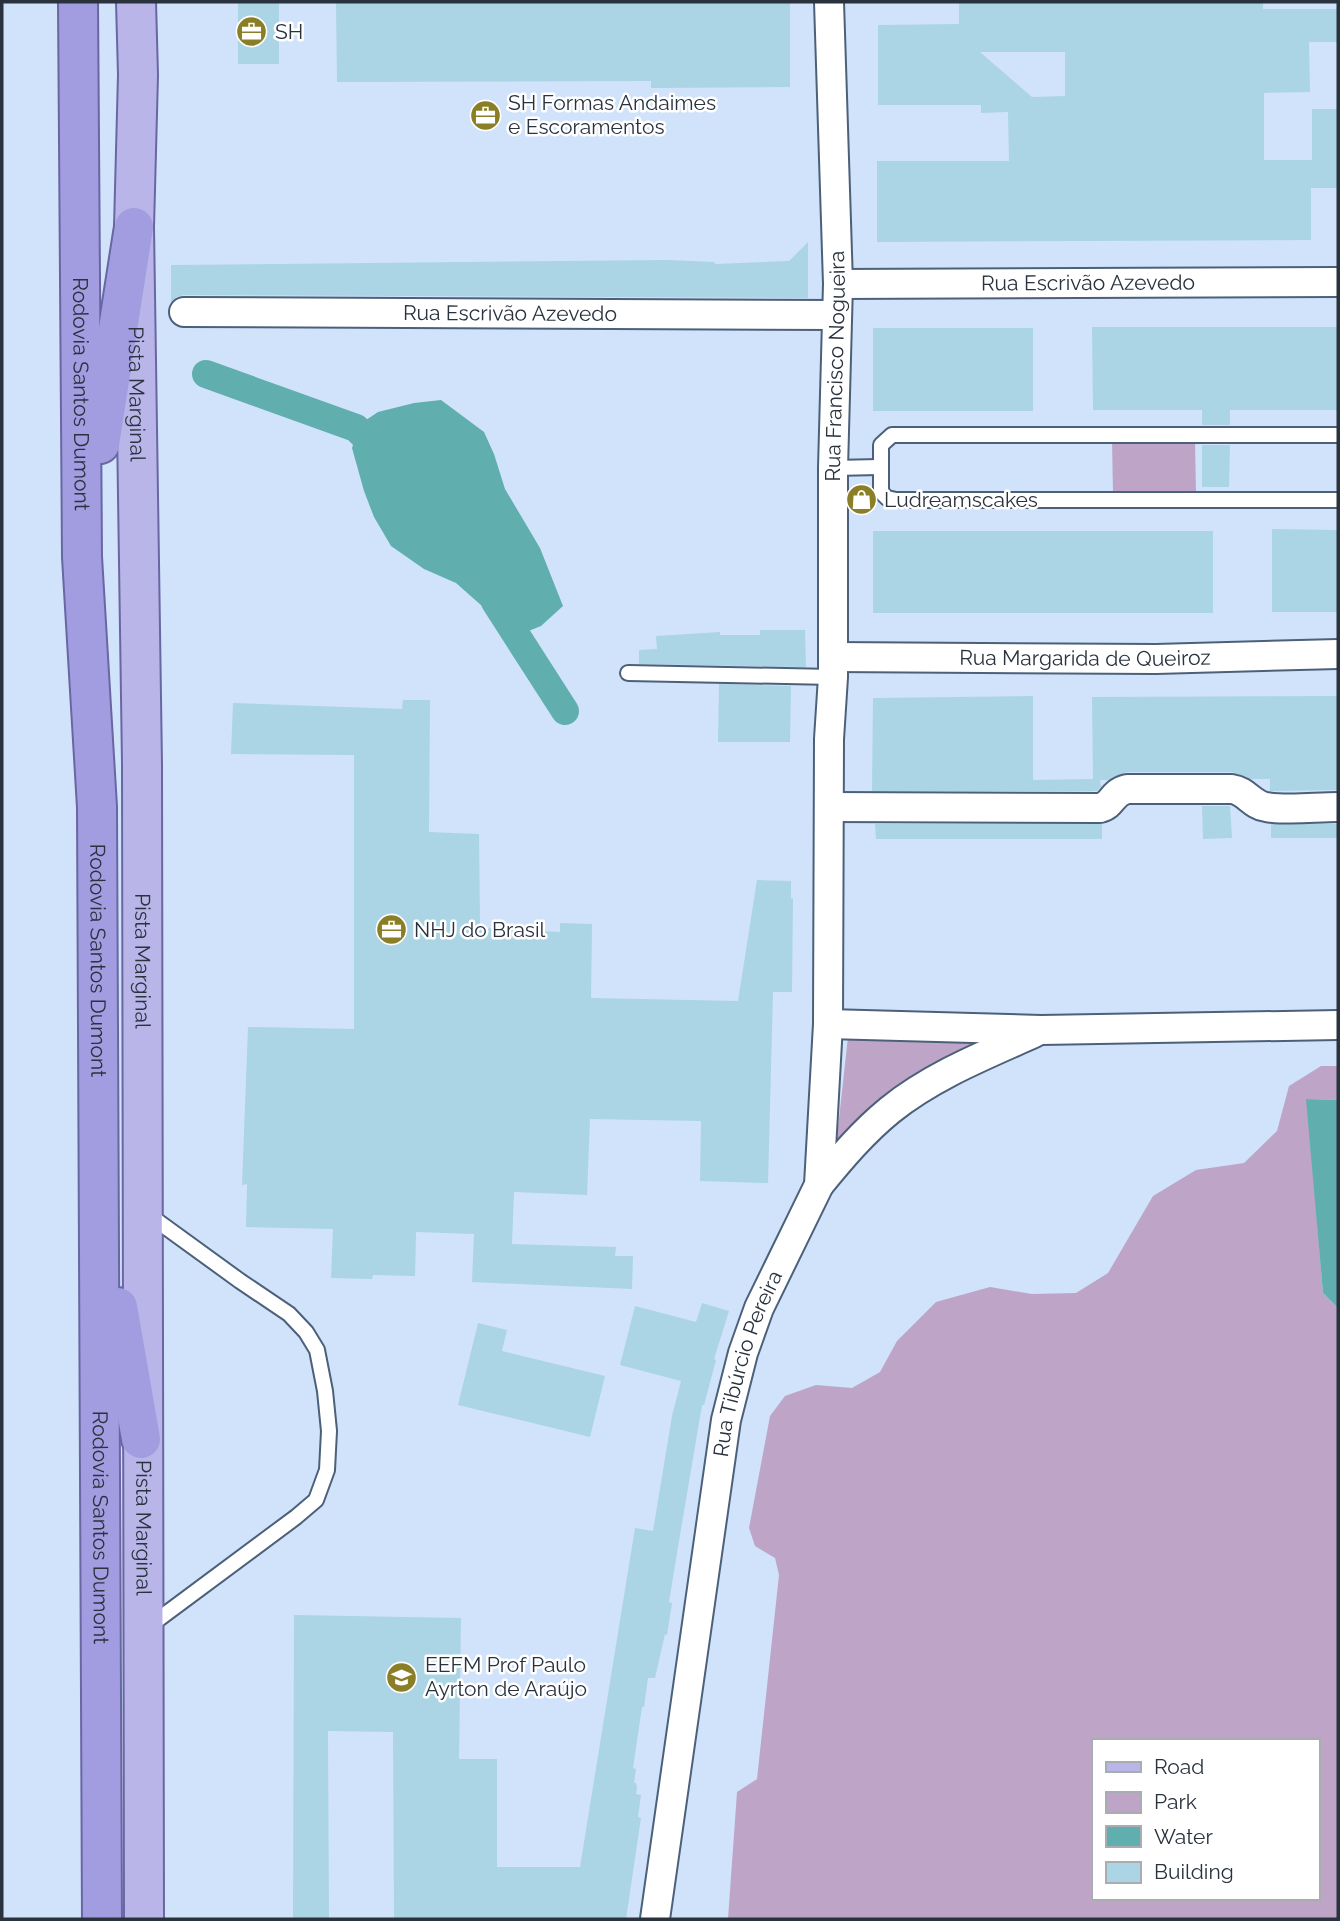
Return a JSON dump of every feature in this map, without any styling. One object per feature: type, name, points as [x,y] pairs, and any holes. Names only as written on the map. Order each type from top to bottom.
[{"type":"highway","name":"Rodovia Santos Dumont","points":[[78,2],[82,557],[97,807],[102,1919]]},
{"type":"highway","points":[[82,557],[134,227]]},
{"type":"highway","points":[[99,1212],[141,1439]]},
{"type":"main road","name":"Pista Marginal","points":[[136,2],[138,75],[134,227],[142,764],[141,1439],[144,1919]]},
{"type":"street","name":"Rua Francisco Nogueira","points":[[829,2],[838,284],[829,812]]},
{"type":"street","name":"Rua Escrivão Azevedo","points":[[838,284],[1338,282]]},
{"type":"street","name":"Rua Escrivão Azevedo","points":[[184,312],[836,315]]},
{"type":"street","name":"Rua Margarida de Queiroz","points":[[833,667],[1338,654]]},
{"type":"street","points":[[829,812],[1100,808],[1106,807],[1119,791],[1127,789],[1240,790],[1253,802],[1266,807],[1338,807]]},
{"type":"street","name":"Rua Tibúrcio Pereira","points":[[655,1919],[726,1420],[743,1353],[759,1308],[819,1185],[828,1024],[829,812]]},
{"type":"street","points":[[828,1024],[1041,1030],[1338,1025]]},
{"type":"street","points":[[819,1185],[852,1145],[912,1094],[976,1058],[1041,1030]]},
{"type":"lane","points":[[1338,435],[892,435],[881,445],[880,467],[881,492],[887,498],[896,500],[1338,500]]},
{"type":"lane","points":[[833,468],[880,467]]},
{"type":"lane","points":[[628,673],[833,667]]},
{"type":"lane","points":[[142,1210],[289,1314],[306,1332],[317,1350],[330,1431],[327,1470],[316,1500],[144,1629]]},
{"type":"green space","points":[[1112,440],[1195,440],[1196,493],[1113,494]]},
{"type":"green space","points":[[848,1037],[991,1037],[924,1069],[893,1088],[864,1112],[836,1146]]},
{"type":"green space","points":[[1321,1066],[1338,1066],[1338,1100],[1307,1099],[1323,1293],[1338,1308],[1338,1919],[728,1919],[737,1792],[757,1779],[779,1575],[775,1558],[755,1546],[749,1528],[770,1416],[785,1396],[816,1385],[852,1388],[880,1372],[897,1341],[936,1302],[990,1287],[1032,1294],[1076,1293],[1108,1273],[1153,1196],[1196,1170],[1244,1163],[1277,1131],[1289,1086]]},
{"type":"water","points":[[441,400],[484,432],[505,489],[540,548],[563,606],[541,626],[516,636],[456,583],[424,569],[391,546],[374,517],[364,491],[352,448],[360,424],[378,412],[414,403]]},
{"type":"water","points":[[1306,1099],[1338,1100],[1338,1308],[1323,1293]]},
{"type":"building","points":[[238,2],[279,2],[279,64],[238,64]]},
{"type":"building","points":[[336,2],[790,2],[790,87],[651,88],[651,81],[337,82]]},
{"type":"building","points":[[959,2],[1263,2],[1263,9],[1338,9],[1338,42],[1309,42],[1310,92],[1264,93],[1264,160],[1312,160],[1312,109],[1338,109],[1338,188],[1311,188],[1311,240],[877,242],[877,161],[1009,161],[1008,112],[981,113],[981,105],[878,105],[878,25],[959,24]],"holes":[[[980,52],[1065,52],[1065,96],[1032,97]]]},
{"type":"building","points":[[808,242],[808,298],[184,295],[176,297],[171,303],[171,265],[667,260],[715,264],[789,261]]},
{"type":"building","points":[[1092,327],[1338,327],[1338,410],[1230,410],[1230,425],[1202,425],[1202,410],[1093,410]]},
{"type":"building","points":[[873,328],[1033,328],[1033,411],[873,411]]},
{"type":"building","points":[[1202,445],[1230,445],[1229,487],[1202,487]]},
{"type":"building","points":[[1272,529],[1338,530],[1338,612],[1272,612]]},
{"type":"building","points":[[873,531],[1213,531],[1213,613],[873,613]]},
{"type":"building","points":[[760,630],[805,630],[806,667],[639,664],[639,650],[657,649],[656,636],[720,632],[720,635],[760,635]]},
{"type":"building","points":[[719,684],[791,686],[790,742],[718,742]]},
{"type":"building","points":[[1033,696],[1033,780],[1093,779],[1092,697],[1338,696],[1338,790],[1270,791],[1270,779],[1251,779],[1232,772],[1127,772],[1108,780],[1100,780],[1101,787],[1097,791],[872,791],[873,698]]},
{"type":"building","points":[[403,700],[430,700],[429,832],[479,834],[480,928],[560,932],[560,923],[592,924],[591,998],[738,1001],[757,880],[791,881],[792,992],[773,992],[768,1183],[700,1181],[701,1121],[590,1119],[587,1195],[514,1192],[512,1244],[616,1247],[615,1256],[633,1256],[632,1289],[472,1282],[474,1234],[416,1232],[415,1276],[331,1278],[333,1229],[246,1227],[247,1184],[242,1185],[248,1027],[354,1029],[354,755],[231,754],[233,703],[402,709]]},
{"type":"building","points":[[1202,806],[1230,806],[1232,838],[1203,839]]},
{"type":"building","points":[[875,824],[1102,824],[1102,839],[876,839]]},
{"type":"building","points":[[1271,824],[1338,824],[1338,838],[1271,838]]},
{"type":"building","points":[[702,1303],[729,1311],[702,1405],[669,1602],[672,1603],[667,1635],[665,1634],[655,1678],[648,1678],[642,1707],[633,1768],[636,1769],[636,1794],[641,1795],[638,1817],[641,1818],[626,1919],[394,1919],[393,1732],[328,1731],[329,1919],[293,1919],[294,1615],[461,1618],[459,1759],[497,1759],[497,1867],[580,1867],[635,1528],[653,1531],[672,1416],[681,1381],[620,1365],[635,1306],[696,1322]]},
{"type":"building","points":[[478,1323],[507,1330],[502,1351],[605,1376],[590,1437],[458,1405]]},
{"type":"waterway","points":[[206,374],[356,428],[385,457]]},
{"type":"waterway","points":[[495,602],[565,711]]},
{"type":"place","name":"SH","points":[[252,32]]},
{"type":"place","name":"SH Formas Andaimes e Escoramentos","points":[[485,115]]},
{"type":"place","name":"Ludreamscakes","points":[[861,500]]},
{"type":"place","name":"NHJ do Brasil","points":[[391,930]]},
{"type":"place","name":"EEFM Prof Paulo Ayrton de Araújo","points":[[402,1677]]}]
